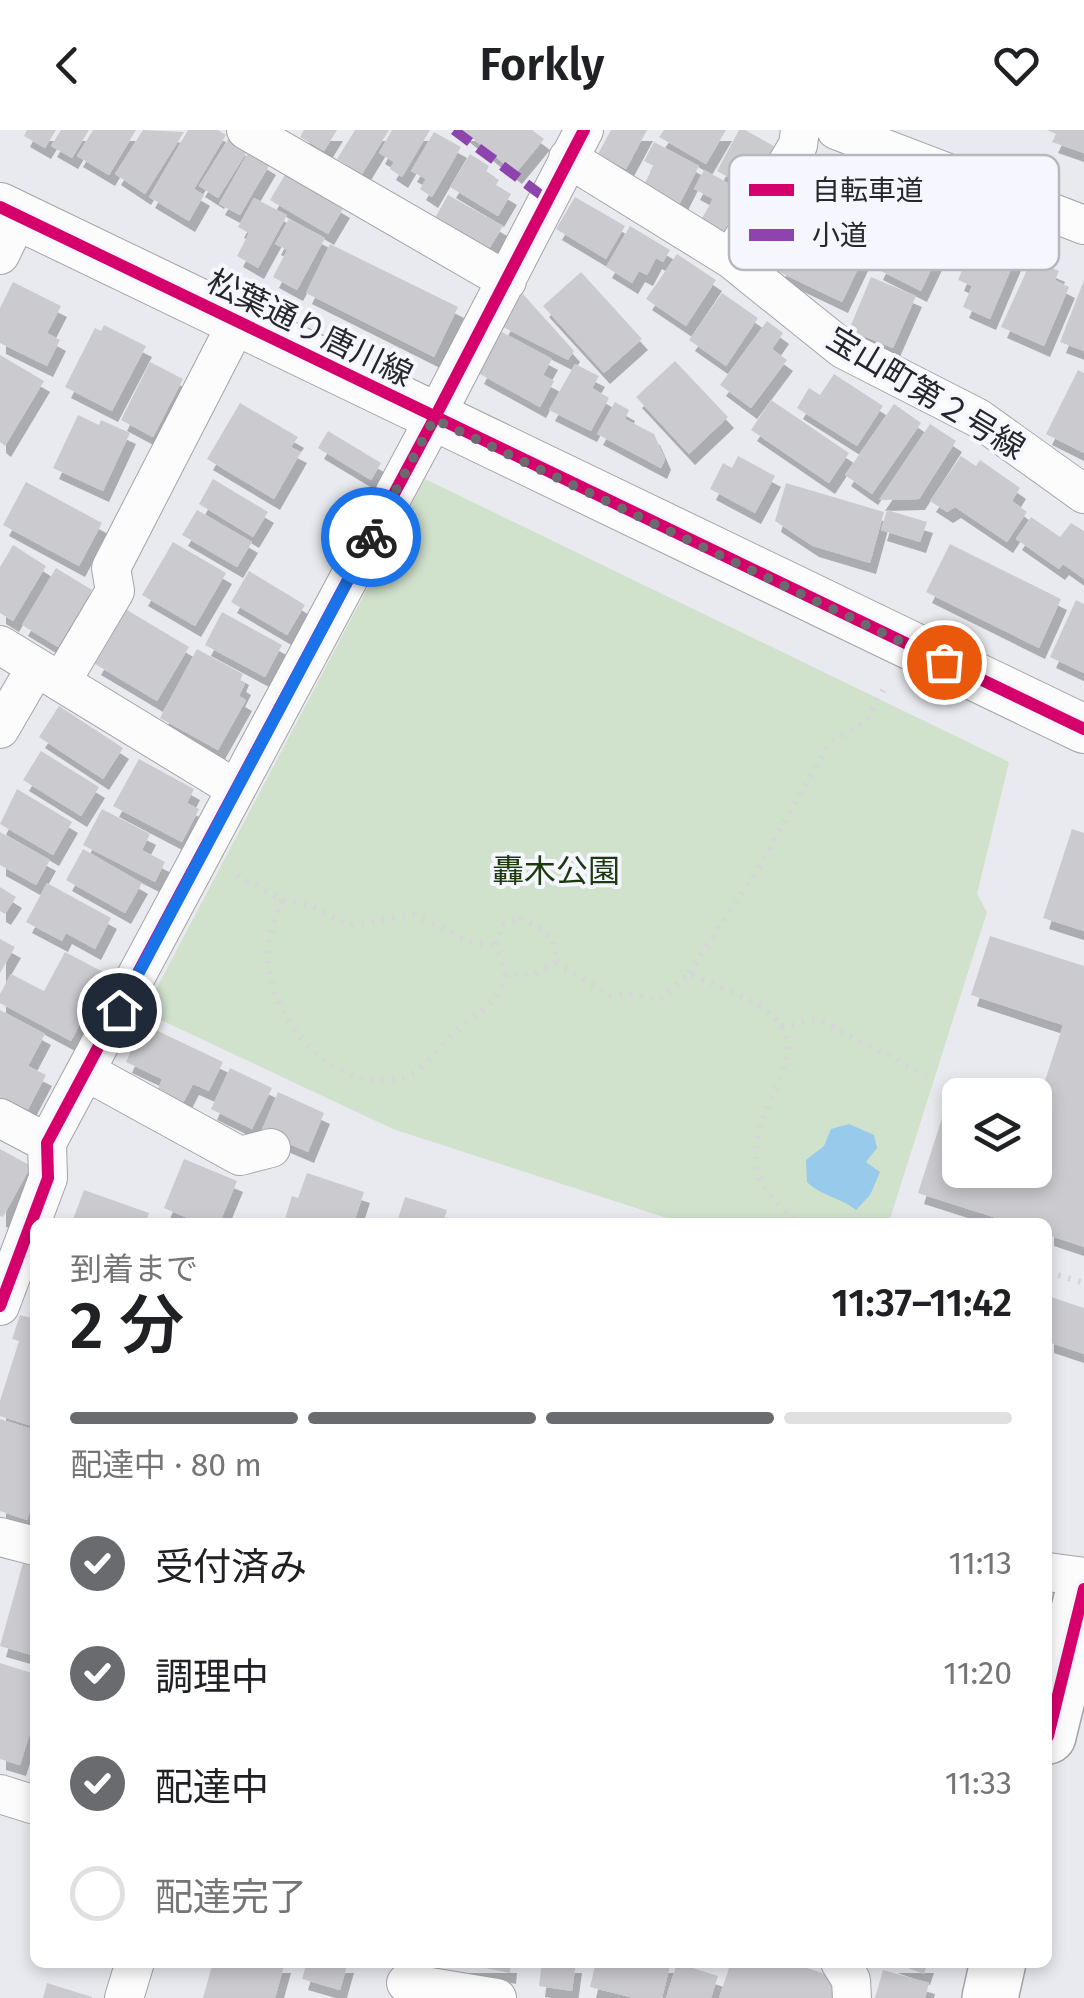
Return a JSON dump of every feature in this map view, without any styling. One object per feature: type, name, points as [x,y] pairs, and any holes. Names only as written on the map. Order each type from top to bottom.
[{"type":"main road","points":[[1052,1698],[1057,1651],[1084,1588]]},
{"type":"main road","points":[[990,1998],[997,1968]]},
{"type":"street","points":[[246,130],[507,281]]},
{"type":"street","points":[[792,155],[800,130]]},
{"type":"street","points":[[836,130],[901,155]]},
{"type":"street","points":[[38,1218],[48,1178],[47,1144],[507,281],[578,138]]},
{"type":"street","name":"宝山町第２号線","points":[[578,138],[729,257]]},
{"type":"street","points":[[1059,215],[1084,225]]},
{"type":"street","name":"松葉通り唐川線","points":[[6,226],[237,322],[1084,729]]},
{"type":"street","name":"宝山町第２号線","points":[[746,270],[843,348],[978,418],[1084,494]]},
{"type":"street","points":[[0,728],[49,675],[115,591],[111,568],[237,322]]},
{"type":"street","points":[[0,645],[236,789]]},
{"type":"street","points":[[87,1072],[240,1156],[270,1148]]},
{"type":"street","points":[[0,1118],[47,1144]]},
{"type":"street","points":[[0,1306],[24,1273]]},
{"type":"street","points":[[0,1537],[30,1545]]},
{"type":"street","points":[[1052,1573],[1084,1577]]},
{"type":"street","points":[[0,1794],[30,1803]]},
{"type":"street","points":[[124,1998],[133,1968]]},
{"type":"street","points":[[844,1968],[851,1980],[852,1998]]},
{"type":"street","points":[[407,1981],[498,1998]]},
{"type":"path","points":[[556,962],[610,996],[635,994],[660,1000],[689,974],[757,870],[830,742],[867,721],[882,690]]},
{"type":"path","points":[[200,856],[282,900],[312,906],[350,926],[413,914],[473,943],[496,945]]},
{"type":"path","points":[[282,900],[272,925],[268,959],[279,1004],[302,1041],[328,1062],[358,1076],[395,1080],[429,1063],[453,1035],[497,1000],[506,974],[496,945],[502,925],[520,918],[538,927],[554,940],[556,962]]},
{"type":"path","points":[[506,974],[534,975],[556,962]]},
{"type":"path","points":[[689,974],[766,1011],[782,1026],[788,1049],[780,1082],[755,1136],[757,1166],[768,1194],[797,1218]]},
{"type":"path","points":[[782,1026],[819,1020],[926,1075]]},
{"type":"path","points":[[1052,1273],[1084,1283]]},
{"type":"green space","name":"轟木公園","points":[[425,479],[1009,762],[977,894],[987,912],[890,1218],[667,1218],[393,1129],[144,1012]]},
{"type":"water","points":[[849,1124],[874,1135],[877,1148],[866,1162],[880,1172],[870,1195],[856,1210],[807,1182],[806,1160],[824,1146],[831,1129]]},
{"type":"building","points":[[27,130],[56,130],[45,148],[24,136]]},
{"type":"building","points":[[61,130],[89,130],[72,158],[51,146]]},
{"type":"building","points":[[93,130],[136,130],[109,175],[77,156]]},
{"type":"building","points":[[143,130],[184,132],[145,194],[115,174]]},
{"type":"building","points":[[188,130],[218,130],[226,135],[194,189],[204,195],[189,221],[149,197]]},
{"type":"building","points":[[304,130],[337,130],[324,151],[300,137]]},
{"type":"building","points":[[355,130],[389,130],[362,174],[337,159]]},
{"type":"building","points":[[392,130],[430,130],[402,177],[390,169],[394,162],[379,153]]},
{"type":"building","points":[[462,130],[532,130],[544,139],[516,173]]},
{"type":"building","points":[[611,130],[647,130],[626,169],[598,154]]},
{"type":"building","points":[[664,130],[726,130],[706,164],[659,137]]},
{"type":"building","points":[[739,130],[779,149],[776,155],[729,155],[729,177],[717,171]]},
{"type":"building","points":[[1047,130],[1084,130],[1084,153],[1052,142],[1056,134]]},
{"type":"building","points":[[434,132],[461,147],[432,197],[420,189],[426,179],[411,171]]},
{"type":"building","points":[[229,138],[248,150],[218,198],[199,186]]},
{"type":"building","points":[[654,142],[699,166],[679,205],[643,186],[654,166],[644,161]]},
{"type":"building","points":[[249,151],[270,164],[240,215],[219,204]]},
{"type":"building","points":[[470,154],[489,166],[486,172],[499,180],[496,185],[511,194],[498,216],[450,187]]},
{"type":"building","points":[[704,170],[729,184],[729,235],[701,220],[713,199],[694,189]]},
{"type":"building","points":[[286,173],[344,207],[328,234],[270,200]]},
{"type":"building","points":[[448,195],[503,226],[489,249],[435,218]]},
{"type":"building","points":[[575,197],[625,226],[606,259],[556,229]]},
{"type":"building","points":[[254,198],[287,215],[258,268],[237,256],[249,233],[238,227]]},
{"type":"building","points":[[289,219],[325,238],[297,290],[273,277],[287,250],[275,244]]},
{"type":"building","points":[[630,226],[670,250],[663,262],[656,258],[647,275],[639,271],[632,283],[606,267]]},
{"type":"building","points":[[330,244],[458,307],[434,357],[306,293]]},
{"type":"building","points":[[677,254],[716,280],[686,326],[646,299]]},
{"type":"building","points":[[777,270],[857,270],[842,302]]},
{"type":"building","points":[[879,270],[931,270],[921,291]]},
{"type":"building","points":[[962,270],[1011,270],[990,319],[963,307],[972,286],[958,280]]},
{"type":"building","points":[[1027,270],[1059,271],[1055,280],[1069,287],[1044,346],[1001,327]]},
{"type":"building","points":[[581,272],[642,339],[604,373],[543,306]]},
{"type":"building","points":[[871,277],[916,296],[893,348],[849,330]]},
{"type":"building","points":[[1084,280],[1084,351],[1060,342]]},
{"type":"building","points":[[13,282],[61,306],[47,333],[60,340],[47,366],[0,343],[0,308]]},
{"type":"building","points":[[522,293],[574,351],[568,360],[501,326]]},
{"type":"building","points":[[722,293],[758,318],[726,366],[689,340]]},
{"type":"building","points":[[767,321],[783,333],[772,349],[787,360],[751,408],[720,385]]},
{"type":"building","points":[[104,325],[146,346],[112,411],[65,387],[95,328],[101,331]]},
{"type":"building","points":[[500,331],[552,359],[543,375],[554,381],[540,407],[478,373]]},
{"type":"building","points":[[0,355],[44,381],[5,446],[0,442]]},
{"type":"building","points":[[675,361],[728,417],[689,454],[636,397]]},
{"type":"building","points":[[150,362],[183,379],[153,437],[121,420]]},
{"type":"building","points":[[575,364],[599,376],[592,388],[609,398],[591,431],[549,410]]},
{"type":"building","points":[[1078,370],[1084,373],[1084,453],[1046,434]]},
{"type":"building","points":[[834,374],[883,406],[857,446],[797,408],[809,388],[820,395]]},
{"type":"building","points":[[771,400],[849,453],[829,483],[751,430]]},
{"type":"building","points":[[615,402],[629,410],[625,419],[654,434],[665,459],[661,468],[597,434]]},
{"type":"building","points":[[240,403],[298,437],[291,447],[301,452],[274,499],[207,459]]},
{"type":"building","points":[[894,404],[921,423],[872,494],[845,475]]},
{"type":"building","points":[[78,415],[130,433],[103,491],[53,468]]},
{"type":"building","points":[[930,424],[956,441],[919,499],[879,500]]},
{"type":"building","points":[[328,431],[381,463],[371,480],[318,448]]},
{"type":"building","points":[[738,456],[775,476],[755,513],[710,489],[723,463],[732,468]]},
{"type":"building","points":[[961,456],[976,466],[980,460],[1020,488],[1012,501],[1027,512],[1007,542],[955,507],[947,512],[930,501]]},
{"type":"building","points":[[213,479],[268,512],[253,537],[199,504]]},
{"type":"building","points":[[26,482],[102,523],[79,566],[3,525]]},
{"type":"building","points":[[786,483],[884,512],[870,563],[813,546],[775,521]]},
{"type":"building","points":[[197,510],[252,542],[237,567],[182,535]]},
{"type":"building","points":[[887,510],[927,522],[920,542],[881,530]]},
{"type":"building","points":[[1031,517],[1060,537],[1071,523],[1084,531],[1084,579],[1063,564],[1059,569],[1016,539]]},
{"type":"building","points":[[173,542],[226,573],[195,626],[142,595]]},
{"type":"building","points":[[950,544],[1061,599],[1039,648],[926,592]]},
{"type":"building","points":[[13,545],[46,566],[13,621],[0,613],[0,567]]},
{"type":"building","points":[[56,568],[92,590],[58,647],[22,625]]},
{"type":"building","points":[[249,571],[305,605],[287,635],[231,602]]},
{"type":"building","points":[[1076,600],[1084,604],[1084,673],[1050,657]]},
{"type":"building","points":[[127,610],[189,647],[157,701],[95,664]]},
{"type":"building","points":[[222,612],[282,645],[265,677],[205,645]]},
{"type":"building","points":[[197,649],[243,674],[240,681],[245,684],[239,696],[246,700],[218,750],[160,718]]},
{"type":"building","points":[[59,706],[123,748],[103,779],[39,737]]},
{"type":"building","points":[[41,751],[99,787],[81,816],[23,780]]},
{"type":"building","points":[[139,759],[194,789],[187,803],[199,809],[182,842],[113,806]]},
{"type":"building","points":[[17,789],[72,822],[53,855],[0,824]]},
{"type":"building","points":[[102,809],[150,834],[142,850],[165,862],[155,882],[83,845]]},
{"type":"building","points":[[1072,829],[1084,833],[1084,931],[1043,918]]},
{"type":"building","points":[[0,832],[50,860],[36,885],[0,865]]},
{"type":"building","points":[[83,849],[142,883],[125,913],[66,880]]},
{"type":"building","points":[[47,883],[111,918],[95,949],[66,933],[62,941],[26,922]]},
{"type":"building","points":[[0,887],[16,897],[5,914],[0,911]]},
{"type":"building","points":[[990,936],[1084,966],[1084,1247],[1052,1236],[1052,1218],[996,1218],[918,1193],[942,1118],[942,1188],[1052,1188],[1052,1078],[1046,1078],[1063,1025],[971,995]]},
{"type":"building","points":[[0,939],[15,947],[0,973]]},
{"type":"building","points":[[65,952],[107,974],[71,1041],[0,1003],[0,994],[11,974],[44,991]]},
{"type":"building","points":[[0,1010],[45,1034],[28,1066],[46,1075],[25,1115],[0,1101]]},
{"type":"building","points":[[143,1024],[223,1062],[209,1091],[193,1084],[183,1103],[157,1091],[162,1079],[126,1062]]},
{"type":"building","points":[[230,1068],[272,1088],[252,1129],[211,1109]]},
{"type":"building","points":[[278,1092],[324,1113],[308,1152],[261,1132]]},
{"type":"building","points":[[0,1149],[31,1166],[3,1217],[0,1216]]},
{"type":"building","points":[[184,1159],[237,1181],[222,1218],[188,1218],[164,1208]]},
{"type":"building","points":[[307,1173],[364,1192],[355,1218],[285,1218],[292,1196],[298,1198]]},
{"type":"building","points":[[84,1190],[149,1213],[147,1218],[74,1218]]},
{"type":"building","points":[[405,1197],[447,1210],[444,1218],[398,1218]]},
{"type":"building","points":[[1052,1297],[1084,1308],[1084,1354],[1052,1343]]},
{"type":"building","points":[[20,1315],[30,1318],[30,1425],[0,1416],[0,1401],[19,1341],[12,1339]]},
{"type":"building","points":[[0,1419],[30,1428],[30,1511],[27,1520],[0,1511]]},
{"type":"building","points":[[25,1556],[30,1558],[30,1655],[0,1646]]},
{"type":"building","points":[[0,1663],[30,1672],[30,1733],[20,1765],[0,1759]]},
{"type":"building","points":[[211,1968],[283,1968],[275,1998],[203,1998]]},
{"type":"building","points":[[305,1968],[346,1968],[340,1990],[302,1979]]},
{"type":"building","points":[[541,1968],[575,1968],[572,1991],[539,1986]]},
{"type":"building","points":[[595,1968],[670,1968],[662,1998],[634,1998],[590,1987]]},
{"type":"building","points":[[675,1968],[693,1968],[718,1976],[711,1998],[666,1998]]},
{"type":"building","points":[[729,1968],[807,1968],[840,1979],[834,1998],[719,1998]]},
{"type":"building","points":[[883,1970],[929,1983],[925,1998],[875,1998]]},
{"type":"building","points":[[47,1983],[92,1997],[92,1998],[43,1998]]},
{"type":"marked path","points":[[454,130],[548,200]]},
{"type":"cycle path","points":[[33,1218],[48,1178],[47,1143],[584,130]]},
{"type":"cycle path","points":[[0,207],[1084,729]]},
{"type":"cycle path","points":[[0,1306],[30,1226]]},
{"type":"cycle path","points":[[1052,1720],[1084,1589]]},
{"type":"way so far","points":[[371,537],[434,419],[944,662]]},
{"type":"route","points":[[119,1010],[371,537]]}]
